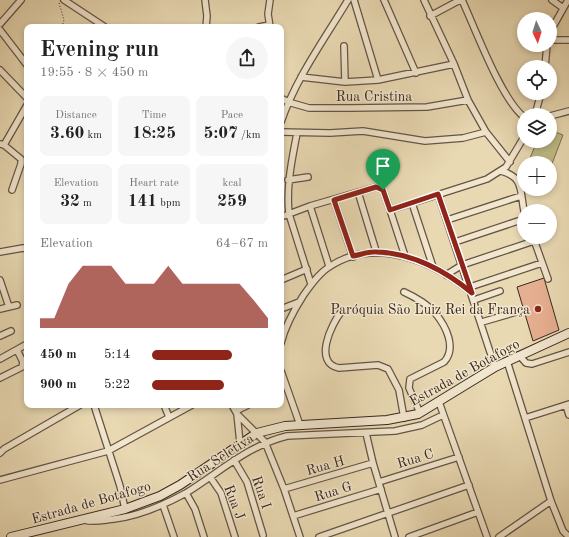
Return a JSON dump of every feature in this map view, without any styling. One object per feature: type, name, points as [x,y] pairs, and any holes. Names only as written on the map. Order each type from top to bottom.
[{"type":"main road","name":"Estrada de Botafogo","points":[[11,537],[83,520],[160,496],[180,485],[240,443],[257,433],[300,425],[404,418],[420,413],[495,367],[569,333]]},
{"type":"street","points":[[0,24],[21,0]]},
{"type":"street","points":[[64,0],[100,24]]},
{"type":"street","points":[[205,0],[206,24]]},
{"type":"street","points":[[270,0],[270,24]]},
{"type":"street","points":[[284,113],[288,102],[301,77],[348,0]]},
{"type":"street","points":[[354,0],[378,80]]},
{"type":"street","points":[[384,0],[416,73]]},
{"type":"street","points":[[424,0],[430,16],[454,64],[468,100],[486,132],[510,162]]},
{"type":"street","points":[[430,16],[461,0],[493,69],[517,109]]},
{"type":"street","points":[[552,0],[563,8]]},
{"type":"street","points":[[557,19],[568,0]]},
{"type":"street","points":[[0,30],[24,61]]},
{"type":"street","points":[[557,40],[569,40]]},
{"type":"street","points":[[344,46],[345,82]]},
{"type":"street","points":[[301,77],[345,82],[378,80],[454,64]]},
{"type":"street","points":[[0,70],[24,95]]},
{"type":"street","name":"Rua Cristina","points":[[284,100],[309,108],[427,107],[468,100]]},
{"type":"street","points":[[12,190],[21,164],[21,159],[2,144],[24,110]]},
{"type":"street","points":[[557,114],[569,111]]},
{"type":"street","points":[[284,132],[364,131],[425,141],[463,138],[486,132]]},
{"type":"street","points":[[297,133],[288,180],[289,214],[311,284]]},
{"type":"street","points":[[390,210],[487,179],[501,171],[510,162],[518,148]]},
{"type":"street","points":[[501,171],[515,176],[517,183]]},
{"type":"street","points":[[288,180],[308,177]]},
{"type":"street","points":[[284,216],[310,206],[381,187],[405,256]]},
{"type":"street","points":[[358,192],[376,251]]},
{"type":"street","points":[[438,194],[482,322],[495,367]]},
{"type":"street","points":[[448,220],[521,196],[523,204]]},
{"type":"street","points":[[334,200],[353,256]]},
{"type":"street","points":[[412,203],[433,267]]},
{"type":"street","points":[[310,206],[329,266]]},
{"type":"street","points":[[455,242],[517,221]]},
{"type":"street","points":[[446,275],[462,265],[520,244]]},
{"type":"street","points":[[536,244],[548,279]]},
{"type":"street","points":[[0,252],[24,248]]},
{"type":"street","points":[[284,335],[299,302],[311,284],[329,266],[353,256],[376,251],[405,256],[433,267],[471,290]]},
{"type":"street","points":[[471,290],[542,263]]},
{"type":"street","points":[[284,279],[307,269]]},
{"type":"street","points":[[0,280],[9,307]]},
{"type":"street","points":[[474,300],[500,290]]},
{"type":"street","points":[[404,292],[417,299],[435,313],[447,331],[450,346],[448,358],[444,362],[410,379],[409,388],[420,413]]},
{"type":"street","points":[[284,309],[299,302]]},
{"type":"street","points":[[0,309],[17,305]]},
{"type":"street","points":[[341,312],[333,323],[329,333],[326,360],[333,367],[339,368],[378,366],[388,369],[399,390],[404,418]]},
{"type":"street","points":[[482,322],[516,312]]},
{"type":"street","points":[[0,336],[11,331]]},
{"type":"street","points":[[0,359],[24,346]]},
{"type":"street","points":[[0,378],[22,367],[23,362],[17,350]]},
{"type":"street","points":[[519,355],[526,363],[532,364],[569,352]]},
{"type":"street","points":[[507,361],[551,501],[563,531],[568,537]]},
{"type":"street","points":[[284,390],[300,425]]},
{"type":"street","points":[[439,402],[487,537]]},
{"type":"street","points":[[525,418],[568,405],[569,415]]},
{"type":"street","points":[[0,453],[4,449],[75,408]]},
{"type":"street","points":[[95,408],[120,486],[125,508]]},
{"type":"street","points":[[165,408],[169,417]]},
{"type":"street","points":[[0,480],[108,451],[186,408]]},
{"type":"street","points":[[234,408],[265,442],[284,489],[300,537]]},
{"type":"street","points":[[236,412],[243,408]]},
{"type":"street","points":[[236,412],[240,443]]},
{"type":"street","name":"Rua Seletiva","points":[[83,520],[92,522],[125,518],[163,505],[186,493],[234,460],[265,442],[287,436],[366,433],[407,429],[443,415]]},
{"type":"street","points":[[265,442],[268,435],[274,429]]},
{"type":"street","points":[[366,433],[378,482],[396,537]]},
{"type":"street","name":"Rua C","points":[[378,482],[459,457]]},
{"type":"street","name":"Rua I","points":[[234,460],[247,482],[263,534]]},
{"type":"street","name":"Rua H","points":[[284,489],[373,463]]},
{"type":"street","name":"Rua J","points":[[210,477],[221,493],[235,537]]},
{"type":"street","points":[[319,537],[469,485]]},
{"type":"street","name":"Rua G","points":[[293,516],[381,489]]},
{"type":"street","points":[[186,493],[195,509],[204,537]]},
{"type":"street","points":[[499,537],[551,501]]},
{"type":"street","points":[[163,505],[174,537]]},
{"type":"street","points":[[409,537],[478,512]]},
{"type":"path","points":[[58,0],[64,20],[63,24]]},
{"type":"shaded area","points":[[557,133],[563,135],[555,156],[531,156],[534,148],[557,148]]},
{"type":"building","name":"Paróquia São Luiz Rei da França","points":[[544,278],[559,330],[533,341],[517,287]]},
{"type":"place","name":"Paróquia São Luiz Rei da França","points":[[538,309]]},
{"type":"route","points":[[376,187],[381,187],[383,190],[390,210],[438,194],[472,293],[458,282],[433,267],[405,256],[376,251],[353,256],[334,200],[376,187]]}]
